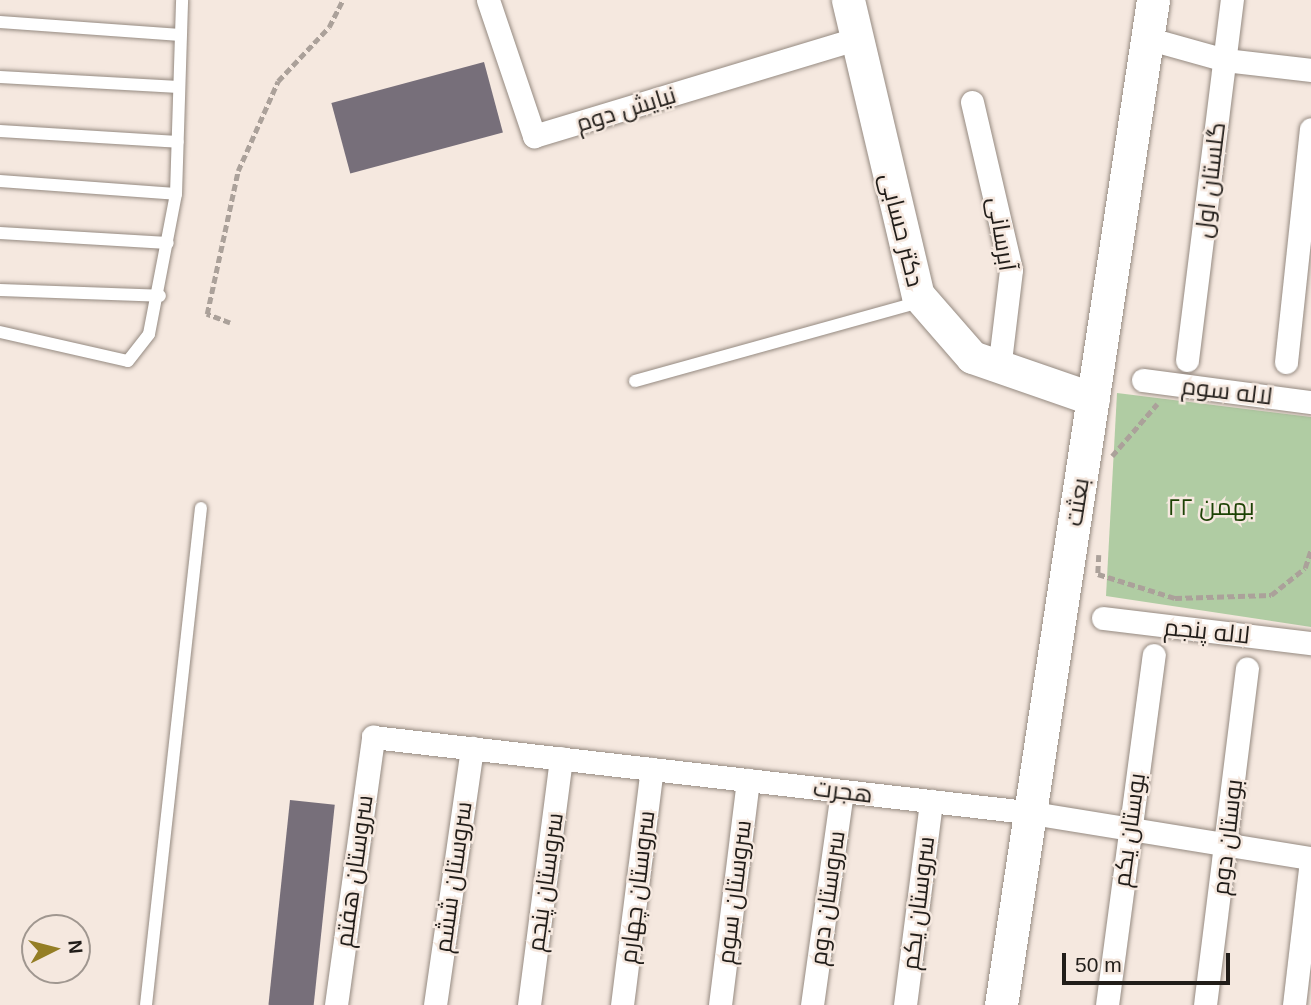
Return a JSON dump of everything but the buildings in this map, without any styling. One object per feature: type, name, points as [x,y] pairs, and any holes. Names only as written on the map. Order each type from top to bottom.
[{"type":"street","name":"نیایش دوم","points":[[488,0],[534,136],[855,39]]},
{"type":"street","name":"دکتر حسابی","points":[[848,0],[855,39],[923,301],[972,357],[999,369],[1093,398]]},
{"type":"street","name":"بعثت","points":[[1001,1005],[1026,812],[1150,38],[1153,0]]},
{"type":"street","name":"گلستان اول","points":[[1187,360],[1232,0]]},
{"type":"street","points":[[1150,38],[1225,60],[1311,70]]},
{"type":"street","name":"آبرسانی","points":[[972,102],[1011,270],[999,369]]},
{"type":"street","points":[[1286,362],[1311,129]]},
{"type":"street","name":"لاله سوم","points":[[1143,380],[1311,402]]},
{"type":"street","name":"لاله پنجم","points":[[1103,618],[1311,643]]},
{"type":"street","name":"بوستان یکم","points":[[1107,1005],[1153,655]]},
{"type":"street","name":"بوستان دوم","points":[[1205,1005],[1247,668]]},
{"type":"street","name":"هجرت","points":[[373,737],[1026,812],[1311,859]]},
{"type":"street","name":"سروستان هفتم","points":[[336,1005],[373,737]]},
{"type":"street","name":"سروستان ششم","points":[[435,1005],[472,748]]},
{"type":"street","name":"سروستان پنجم","points":[[529,1005],[561,758]]},
{"type":"street","name":"سروستان چهارم","points":[[622,1005],[652,769]]},
{"type":"street","name":"سروستان سوم","points":[[720,1005],[748,780]]},
{"type":"street","name":"سروستان دوم","points":[[812,1005],[842,791]]},
{"type":"street","name":"سروستان یکم","points":[[905,1005],[931,801]]},
{"type":"street","points":[[1294,1005],[1311,859]]},
{"type":"lane","points":[[0,332],[128,361],[149,334],[160,296],[176,194],[182,0]]},
{"type":"lane","points":[[0,22],[181,35]]},
{"type":"lane","points":[[0,77],[180,87]]},
{"type":"lane","points":[[0,131],[178,142]]},
{"type":"lane","points":[[0,181],[176,194]]},
{"type":"lane","points":[[0,233],[169,243]]},
{"type":"lane","points":[[0,290],[160,296]]},
{"type":"lane","points":[[635,381],[923,301]]},
{"type":"lane","points":[[146,1005],[201,508]]},
{"type":"path","points":[[230,323],[207,314],[238,171],[278,80],[328,27],[343,0]]},
{"type":"path","points":[[1110,459],[1173,385]]},
{"type":"path","points":[[1099,548],[1098,574],[1175,598],[1271,595],[1305,568],[1311,550]]},
{"type":"green space","name":"بهمن ۲۲","points":[[1117,393],[1311,417],[1311,627],[1106,596]]}]
